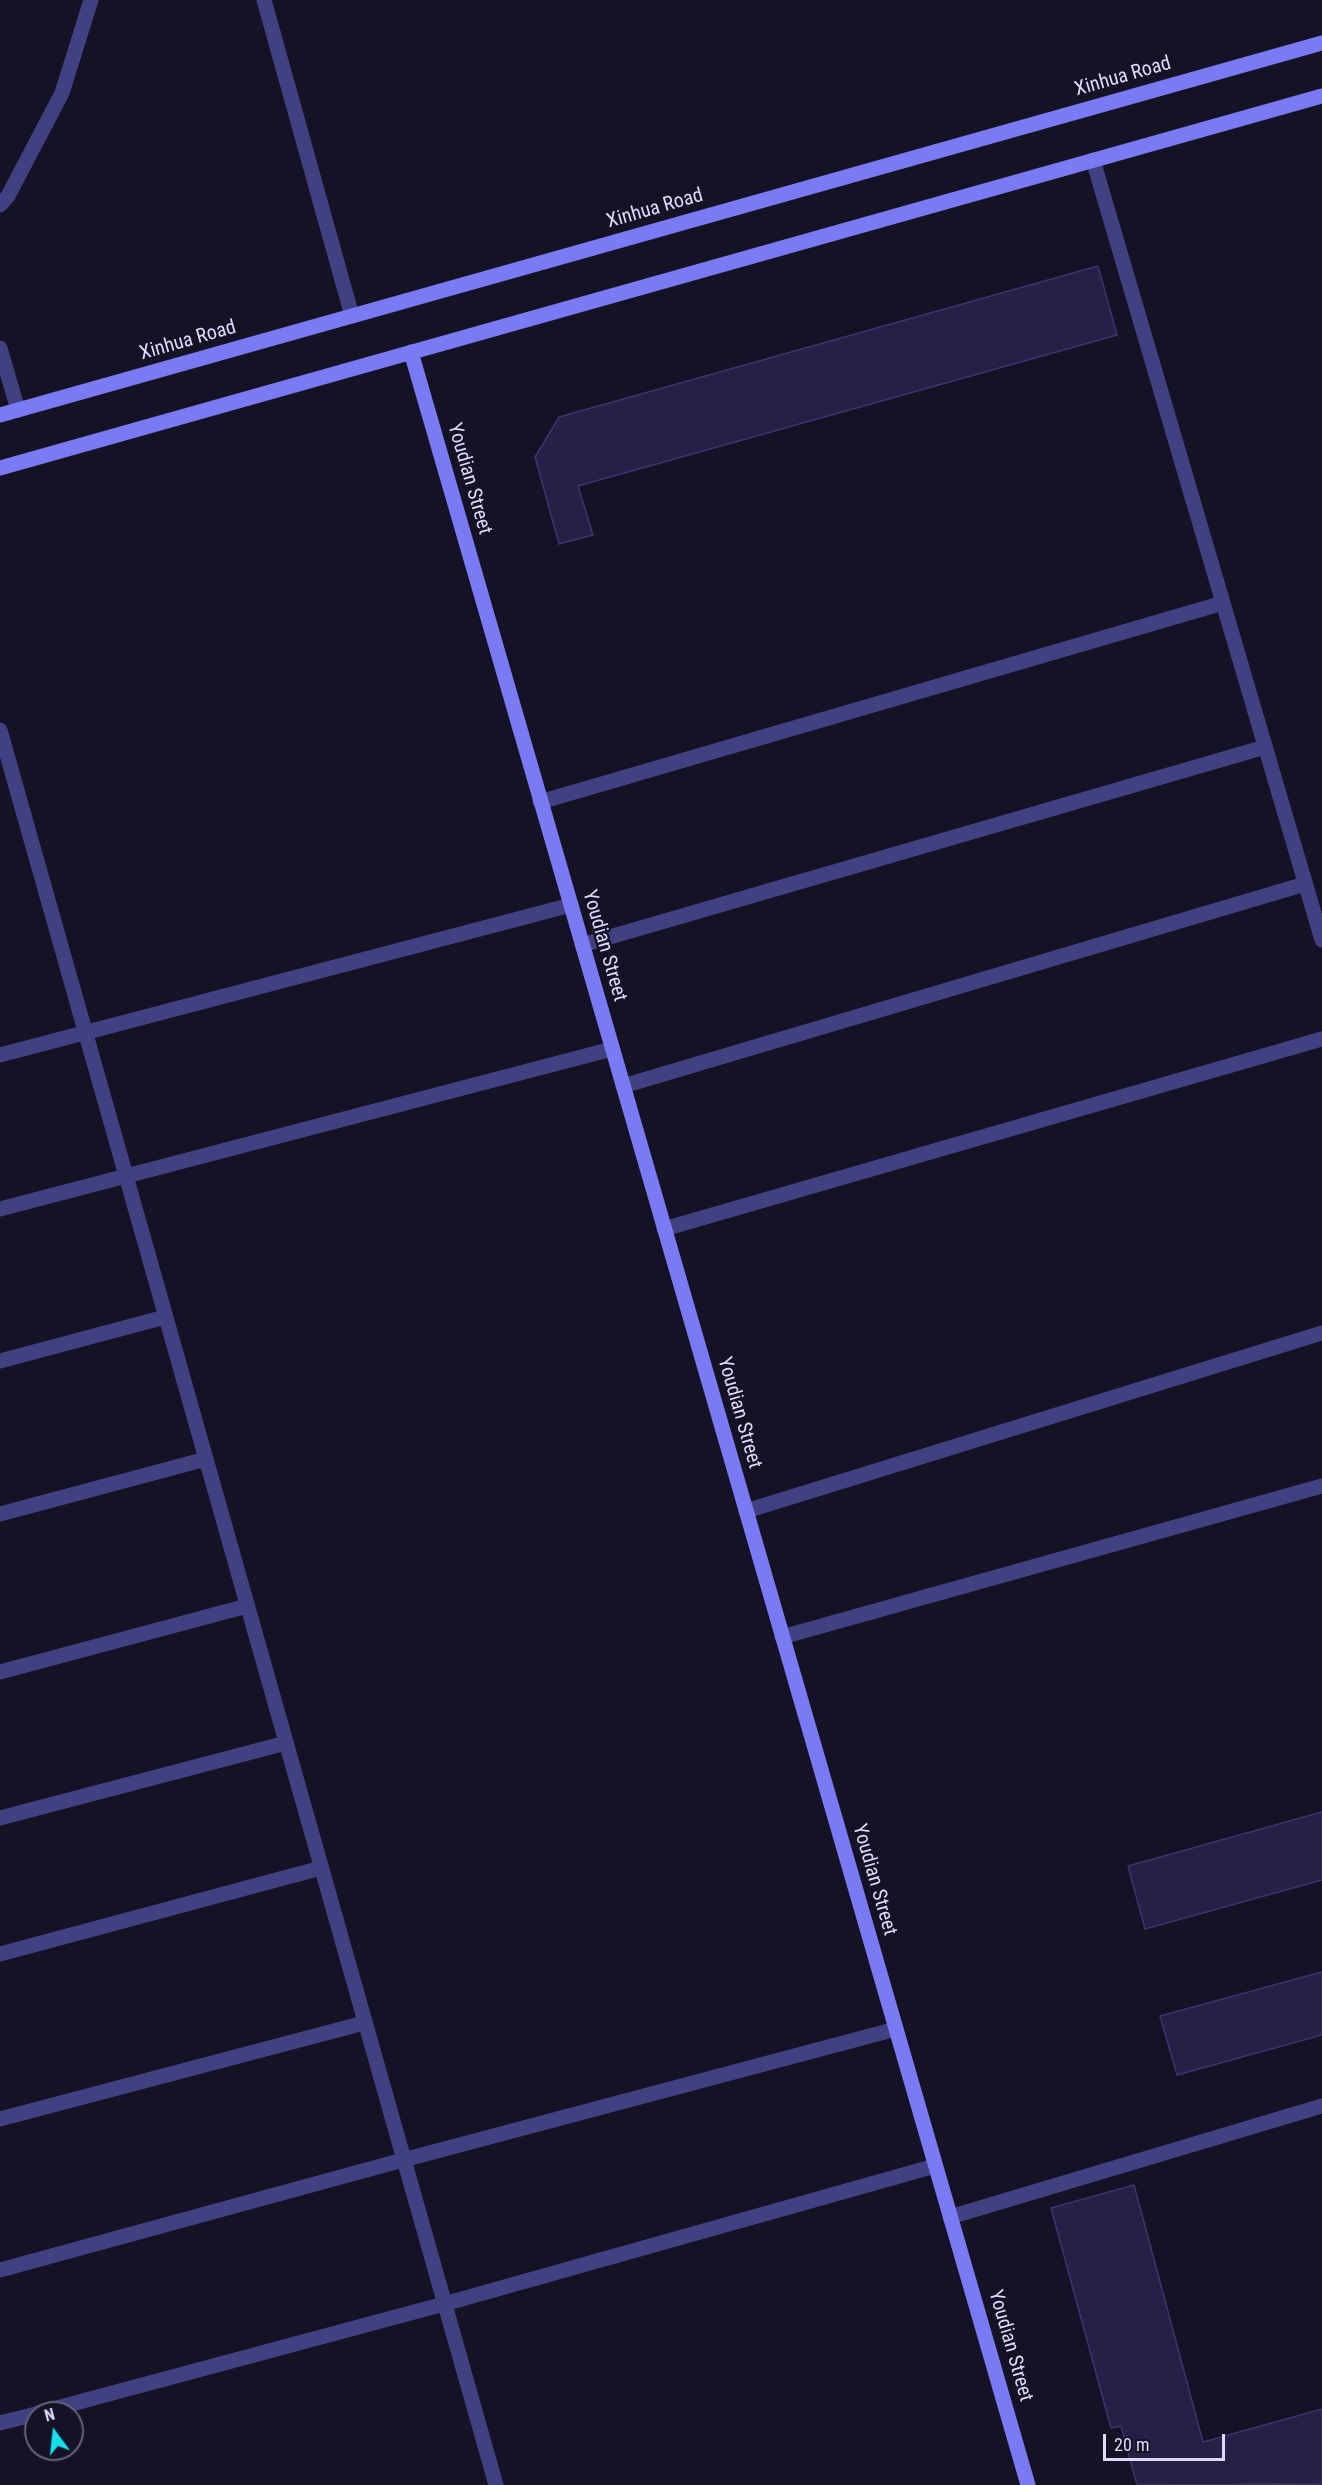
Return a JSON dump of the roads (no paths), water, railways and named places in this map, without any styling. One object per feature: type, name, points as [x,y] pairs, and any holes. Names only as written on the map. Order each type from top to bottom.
[{"type":"main road","name":"Xinhua Road","points":[[0,415],[1322,43]]},
{"type":"main road","points":[[0,468],[1322,96]]},
{"type":"main road","name":"Youdian Street","points":[[411,352],[1028,2485]]},
{"type":"street","points":[[0,206],[8,196],[62,93],[91,0]]},
{"type":"street","points":[[264,0],[352,316]]},
{"type":"street","points":[[1094,160],[1322,940]]},
{"type":"street","points":[[0,348],[18,410]]},
{"type":"street","points":[[540,802],[1223,603]]},
{"type":"street","points":[[0,730],[496,2485]]},
{"type":"street","points":[[582,945],[1265,747]]},
{"type":"street","points":[[623,1086],[1305,884]]},
{"type":"street","points":[[0,1055],[571,905]]},
{"type":"street","points":[[664,1229],[1322,1039]]},
{"type":"street","points":[[0,1209],[126,1178],[612,1049]]},
{"type":"street","points":[[0,1361],[165,1317]]},
{"type":"street","points":[[746,1511],[1322,1333]]},
{"type":"street","points":[[0,1514],[206,1459]]},
{"type":"street","points":[[782,1637],[1322,1486]]},
{"type":"street","points":[[0,1672],[247,1606]]},
{"type":"street","points":[[0,1818],[285,1743]]},
{"type":"street","points":[[0,1954],[321,1868]]},
{"type":"street","points":[[0,2119],[364,2023]]},
{"type":"street","points":[[0,2270],[896,2029]]},
{"type":"street","points":[[950,2217],[1322,2106]]},
{"type":"street","points":[[82,2401],[444,2304],[935,2166]]},
{"type":"street","points":[[0,2423],[24,2417]]}]
